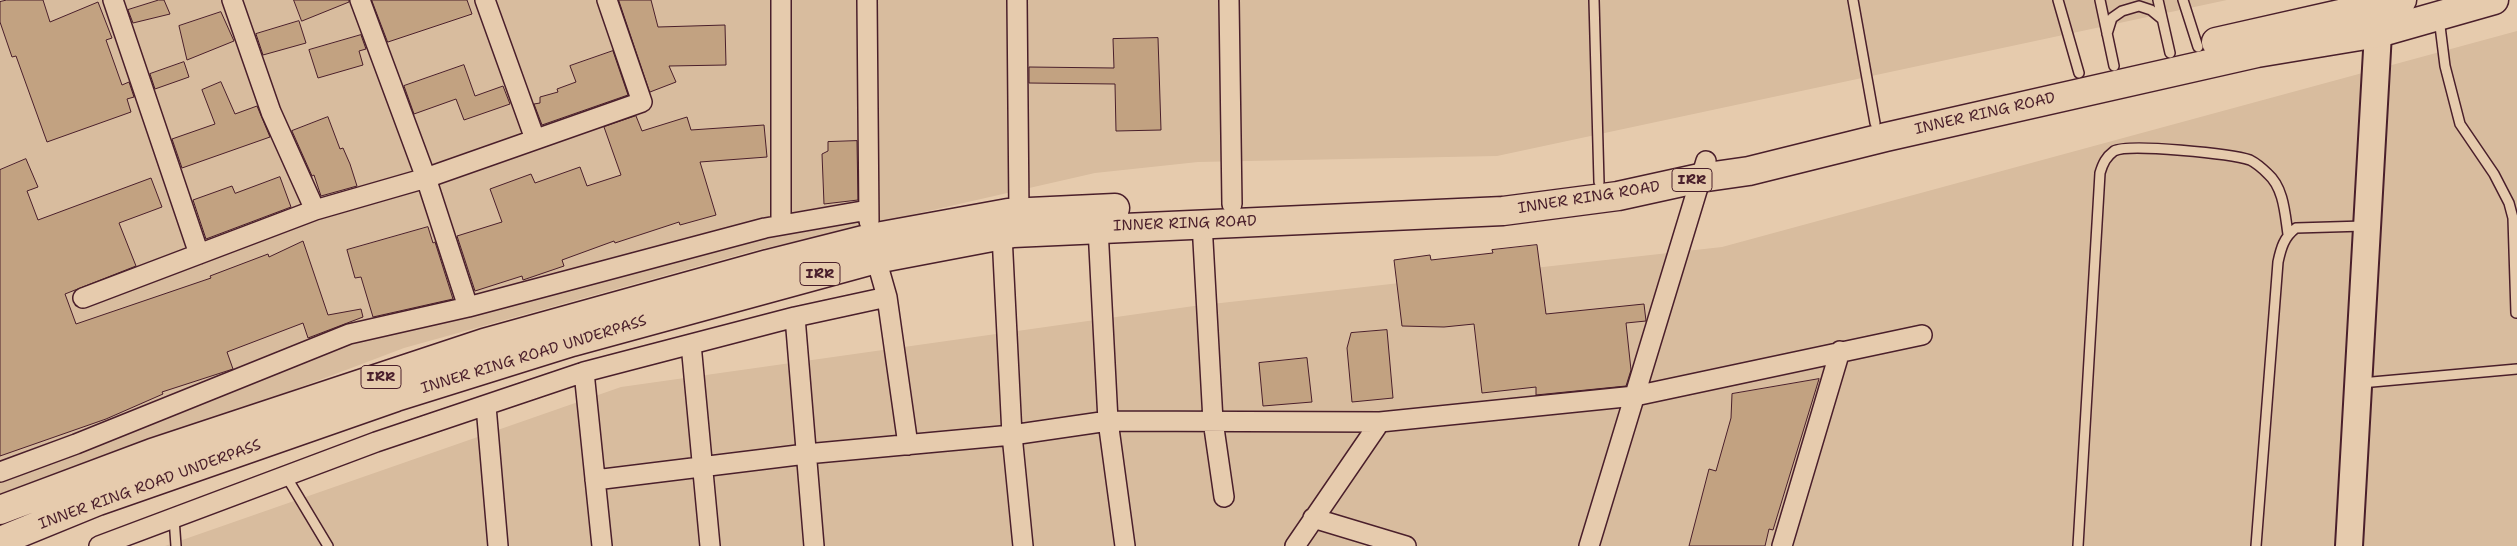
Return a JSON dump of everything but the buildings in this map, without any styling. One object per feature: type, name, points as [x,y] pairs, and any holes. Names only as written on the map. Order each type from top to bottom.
[{"type":"main road","name":"INNER RING ROAD","points":[[874,248],[1019,212],[1488,194],[1703,169],[1749,171],[1924,128],[2257,53],[2378,33],[2494,0]]},
{"type":"main road","name":"INNER RING ROAD","points":[[874,248],[1002,235],[1098,228],[1530,208],[1618,196],[1703,169],[1961,100],[2397,2]]},
{"type":"main road","name":"INNER RING ROAD UNDERPASS","points":[[0,510],[152,453],[518,332],[874,248]]},
{"type":"main road","name":"INNER RING ROAD UNDERPASS","points":[[0,541],[98,502],[396,397],[874,248]]},
{"type":"street","points":[[112,0],[199,254]]},
{"type":"street","points":[[232,0],[271,112],[316,210]]},
{"type":"street","points":[[360,0],[426,178],[468,306]]},
{"type":"street","points":[[486,0],[535,139]]},
{"type":"street","points":[[82,298],[316,210],[426,178],[642,102],[607,0]]},
{"type":"street","points":[[781,0],[781,225]]},
{"type":"street","points":[[867,0],[868,210],[874,248],[887,297],[908,445]]},
{"type":"street","points":[[1017,0],[1019,212]]},
{"type":"street","points":[[1229,0],[1232,204]]},
{"type":"street","points":[[2349,546],[2378,33],[2397,2]]},
{"type":"street","points":[[1589,546],[1703,169]]},
{"type":"street","points":[[0,472],[76,444],[349,334],[468,306],[643,259],[781,225],[868,210]]},
{"type":"street","points":[[1202,223],[1214,422],[1224,497]]},
{"type":"street","points":[[1098,228],[1108,421],[1125,546]]},
{"type":"street","points":[[1002,235],[1012,435],[1023,546]]},
{"type":"street","points":[[100,546],[376,442],[584,372],[795,317],[887,297]]},
{"type":"street","points":[[795,317],[814,546]]},
{"type":"street","points":[[595,480],[702,465],[1012,435],[1108,421],[1380,422],[1635,396],[1922,335]]},
{"type":"street","points":[[691,344],[710,546]]},
{"type":"street","points":[[1782,546],[1840,351]]},
{"type":"street","points":[[584,372],[602,546]]},
{"type":"street","points":[[486,406],[498,546]]},
{"type":"street","points":[[1295,546],[1380,422]]},
{"type":"street","points":[[1313,518],[1406,546]]},
{"type":"lane","points":[[1594,0],[1599,182]]},
{"type":"lane","points":[[1853,0],[1875,123]]},
{"type":"lane","points":[[2058,0],[2079,74]]},
{"type":"lane","points":[[2100,0],[2114,66]]},
{"type":"lane","points":[[2158,0],[2170,53]]},
{"type":"lane","points":[[2183,0],[2198,47]]},
{"type":"lane","points":[[2107,34],[2112,18],[2122,11],[2139,6],[2151,10],[2162,19]]},
{"type":"lane","points":[[2438,15],[2447,74],[2460,124],[2494,174],[2509,202],[2513,218],[2516,313]]},
{"type":"lane","points":[[2078,546],[2100,172],[2104,161],[2116,150],[2144,148],[2231,155],[2252,161],[2270,176],[2281,195],[2288,234],[2278,262],[2256,546]]},
{"type":"lane","points":[[2288,234],[2296,228],[2367,226]]},
{"type":"lane","points":[[2358,383],[2517,369]]},
{"type":"lane","points":[[286,476],[328,546]]},
{"type":"lane","points":[[174,518],[176,546]]},
{"type":"shaded area","points":[[0,0],[2227,0],[1497,156],[1198,162],[1095,173],[753,251],[404,348],[0,501]]},
{"type":"shaded area","points":[[2517,31],[2517,546],[165,546],[621,387],[1194,306],[1722,247]]}]
